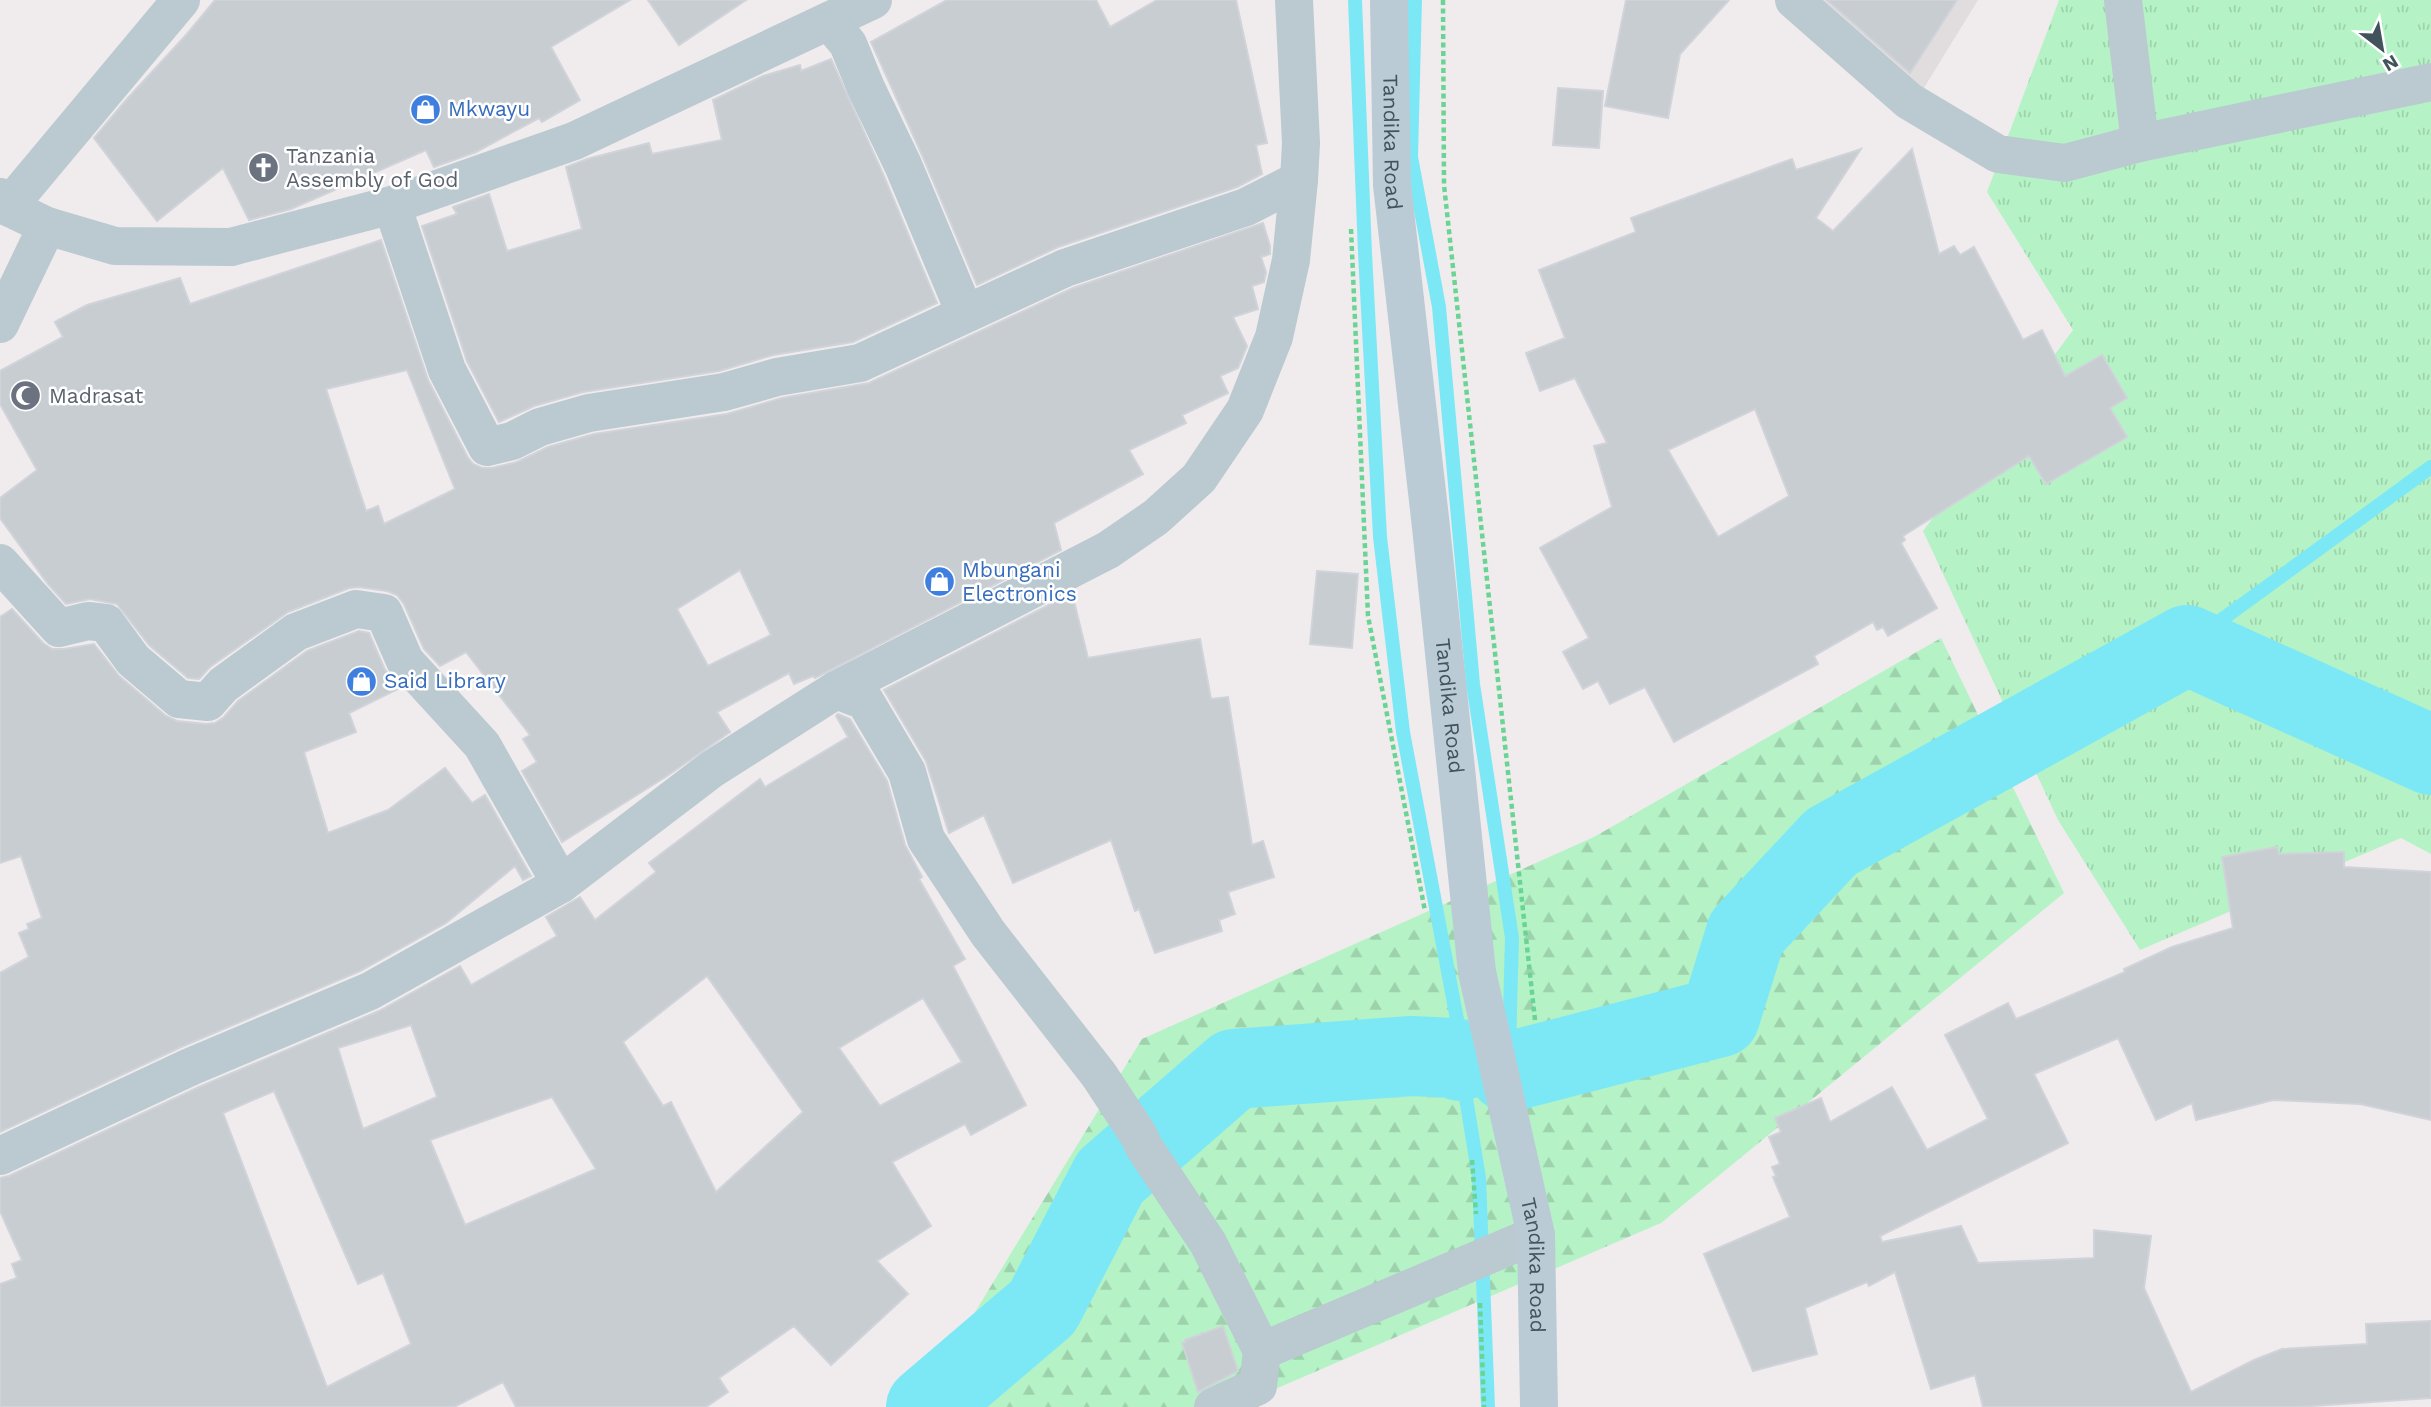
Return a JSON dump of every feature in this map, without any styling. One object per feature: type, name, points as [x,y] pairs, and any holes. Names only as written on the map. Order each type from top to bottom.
[{"type":"street","points":[[181,0],[4,202],[47,226],[115,246],[231,247],[392,205],[574,141],[873,0]]},
{"type":"street","points":[[0,1156],[190,1067],[370,991],[561,884],[712,769],[836,690],[1108,550],[1156,517],[1199,478],[1245,410],[1274,337],[1291,260],[1299,180],[1301,143],[1294,0]]},
{"type":"street","name":"Tandika Road","points":[[1389,0],[1392,185],[1432,527],[1477,972],[1536,1235],[1539,1407]]},
{"type":"street","points":[[1794,0],[1909,101],[1998,154],[2065,163],[2140,143],[2431,82]]},
{"type":"street","points":[[2123,0],[2140,143]]},
{"type":"street","points":[[829,20],[848,44],[903,165],[965,313]]},
{"type":"street","points":[[392,205],[447,370],[487,447],[512,441],[540,427],[589,413],[724,392],[777,377],[860,363],[1065,268],[1246,207],[1299,180]]},
{"type":"street","points":[[0,324],[47,226]]},
{"type":"street","points":[[0,563],[59,628],[88,621],[106,623],[133,660],[179,699],[208,702],[223,685],[296,632],[356,609],[384,613],[405,661],[482,745],[561,884]]},
{"type":"street","points":[[836,690],[864,701],[907,772],[926,839],[988,933],[1099,1075],[1208,1243],[1262,1351],[1258,1386],[1213,1407]]},
{"type":"street","points":[[1262,1351],[1536,1235]]},
{"type":"path","points":[[1443,0],[1444,185],[1535,1023]]},
{"type":"path","points":[[1350,221],[1368,616],[1425,914]]},
{"type":"path","points":[[1472,1157],[1484,1407]]},
{"type":"shaded area","points":[[1784,0],[1978,0],[1911,109]]},
{"type":"green space","points":[[2059,0],[2431,0],[2431,854],[2401,838],[2140,950],[2058,820],[1923,531],[2073,330],[1987,192]]},
{"type":"green space","points":[[1941,638],[2064,893],[1661,1223],[1273,1390],[1254,1407],[917,1407],[1142,1039],[1594,837]]},
{"type":"building","points":[[215,0],[630,0],[551,47],[580,100],[542,122],[539,118],[476,152],[434,167],[426,150],[291,209],[249,220],[223,168],[157,221],[94,138]]},
{"type":"building","points":[[648,0],[746,0],[679,45]]},
{"type":"building","points":[[947,0],[1096,0],[1110,27],[1157,0],[1236,0],[1267,143],[1256,145],[1262,174],[1237,187],[1058,247],[977,285],[871,42]]},
{"type":"building","points":[[1626,0],[1729,0],[1680,54],[1668,118],[1605,106]]},
{"type":"building","points":[[1827,0],[1957,0],[1910,73]]},
{"type":"building","points":[[831,59],[937,303],[853,342],[773,355],[719,371],[583,392],[534,406],[499,422],[467,361],[422,226],[457,214],[453,207],[489,194],[507,251],[582,229],[566,167],[649,143],[652,154],[722,140],[713,100],[763,76],[800,65],[801,71]]},
{"type":"building","points":[[1558,88],[1603,91],[1599,148],[1553,145]]},
{"type":"building","points":[[1861,149],[1816,218],[1833,231],[1912,149],[1939,254],[1954,246],[1960,255],[1974,247],[2023,340],[2042,330],[2065,376],[2102,355],[2127,398],[2110,408],[2127,437],[2046,484],[2029,456],[1903,536],[1905,540],[1901,543],[1937,608],[1888,636],[1883,627],[1877,630],[1873,622],[1814,656],[1818,664],[1674,742],[1645,687],[1610,704],[1598,681],[1583,689],[1563,652],[1589,638],[1540,548],[1612,507],[1594,446],[1607,443],[1575,378],[1540,391],[1526,353],[1565,338],[1539,270],[1636,232],[1631,218],[1792,159],[1796,170]],"holes":[[[1755,409],[1789,496],[1718,537],[1668,450]]]},
{"type":"building","points":[[1263,223],[1270,246],[1270,254],[1261,257],[1266,272],[1264,282],[1252,286],[1258,309],[1233,317],[1247,346],[1238,368],[1220,376],[1228,393],[1182,415],[1186,423],[1129,450],[1143,474],[1054,523],[1061,550],[815,678],[813,676],[794,684],[789,673],[717,712],[730,732],[667,776],[562,842],[522,771],[537,762],[523,739],[530,735],[466,652],[440,666],[424,649],[404,604],[397,595],[387,591],[349,588],[288,612],[210,667],[199,679],[188,678],[149,645],[117,604],[90,599],[66,604],[48,584],[0,518],[0,498],[37,470],[0,404],[0,371],[63,337],[55,322],[87,305],[180,278],[190,304],[381,240],[428,380],[468,458],[482,468],[517,462],[548,447],[594,434],[727,414],[782,398],[869,383],[1073,288]],"holes":[[[407,370],[455,489],[384,524],[378,506],[366,511],[326,389]],[[740,570],[771,635],[708,666],[677,609]]]},
{"type":"building","points":[[1317,571],[1358,574],[1352,648],[1310,644]]},
{"type":"building","points":[[1072,593],[1088,658],[1200,639],[1211,699],[1228,697],[1252,845],[1263,841],[1274,877],[1228,892],[1235,914],[1219,920],[1222,931],[1155,953],[1139,909],[1135,911],[1111,840],[1013,883],[984,815],[949,833],[926,761],[884,690]]},
{"type":"building","points":[[12,609],[43,643],[52,649],[94,644],[119,676],[166,716],[177,721],[206,724],[215,723],[224,717],[238,701],[307,651],[359,631],[369,633],[385,670],[400,688],[349,713],[356,732],[304,752],[328,833],[388,810],[445,768],[472,803],[485,795],[531,876],[523,880],[515,866],[446,923],[360,971],[181,1047],[0,1132],[0,973],[29,957],[19,933],[29,929],[27,924],[42,918],[21,856],[0,863],[0,617]]},
{"type":"building","points":[[838,714],[850,719],[887,781],[905,845],[922,877],[919,879],[965,959],[953,966],[1026,1105],[971,1135],[965,1124],[892,1162],[931,1226],[877,1261],[908,1294],[831,1365],[794,1326],[719,1378],[728,1392],[706,1407],[516,1407],[503,1382],[454,1407],[0,1407],[0,1284],[17,1278],[12,1264],[22,1260],[0,1211],[0,1178],[199,1087],[379,1011],[460,966],[471,985],[557,936],[546,917],[580,897],[595,920],[656,872],[649,863],[760,779],[765,787],[848,737],[836,716]],"holes":[[[707,976],[803,1112],[716,1192],[671,1102],[663,1106],[623,1042]],[[923,998],[962,1062],[880,1106],[839,1048]],[[411,1025],[437,1097],[363,1129],[338,1048]],[[274,1091],[358,1284],[383,1273],[411,1344],[327,1387],[223,1113]],[[552,1097],[596,1169],[465,1225],[430,1140]]]},
{"type":"building","points":[[2277,847],[2279,854],[2344,852],[2344,867],[2431,872],[2431,1120],[2360,1104],[2273,1100],[2196,1120],[2192,1103],[2156,1120],[2118,1038],[2034,1074],[2068,1143],[1880,1236],[1882,1242],[1961,1226],[1978,1263],[2094,1258],[2094,1230],[2151,1236],[2144,1288],[2191,1392],[2282,1349],[2367,1344],[2366,1324],[2431,1321],[2431,1398],[2297,1407],[1983,1407],[1975,1375],[1931,1389],[1895,1272],[1869,1286],[1867,1282],[1805,1308],[1817,1354],[1753,1371],[1704,1254],[1790,1217],[1773,1177],[1776,1176],[1772,1167],[1780,1164],[1769,1137],[1781,1132],[1775,1118],[1821,1098],[1830,1122],[1892,1087],[1927,1150],[1988,1119],[1945,1035],[2008,1003],[2016,1019],[2125,972],[2124,969],[2172,947],[2233,928],[2222,857]]},
{"type":"building","points":[[1223,1326],[1238,1371],[1198,1392],[1182,1343]]},
{"type":"waterway","points":[[1355,0],[1380,537],[1403,732],[1459,1030],[1460,1061],[1479,1178],[1488,1407]]},
{"type":"waterway","points":[[1415,0],[1411,157],[1439,307],[1473,684],[1512,938],[1509,1048]]},
{"type":"waterway","points":[[2187,645],[2431,467]]},
{"type":"waterway","points":[[1508,1072],[1720,1017],[1746,933],[1831,842],[2187,645],[2431,755]]},
{"type":"waterway","points":[[926,1407],[1043,1307],[1110,1177],[1234,1069],[1411,1056],[1455,1058],[1460,1061]]},
{"type":"place","name":"Mkwayu","points":[[425,109]]},
{"type":"place","name":"Tanzania Assembly of God","points":[[263,168]]},
{"type":"place","name":"Madrasat","points":[[26,396]]},
{"type":"place","name":"Mbungani Electronics","points":[[939,582]]},
{"type":"place","name":"Said Library","points":[[361,681]]}]
